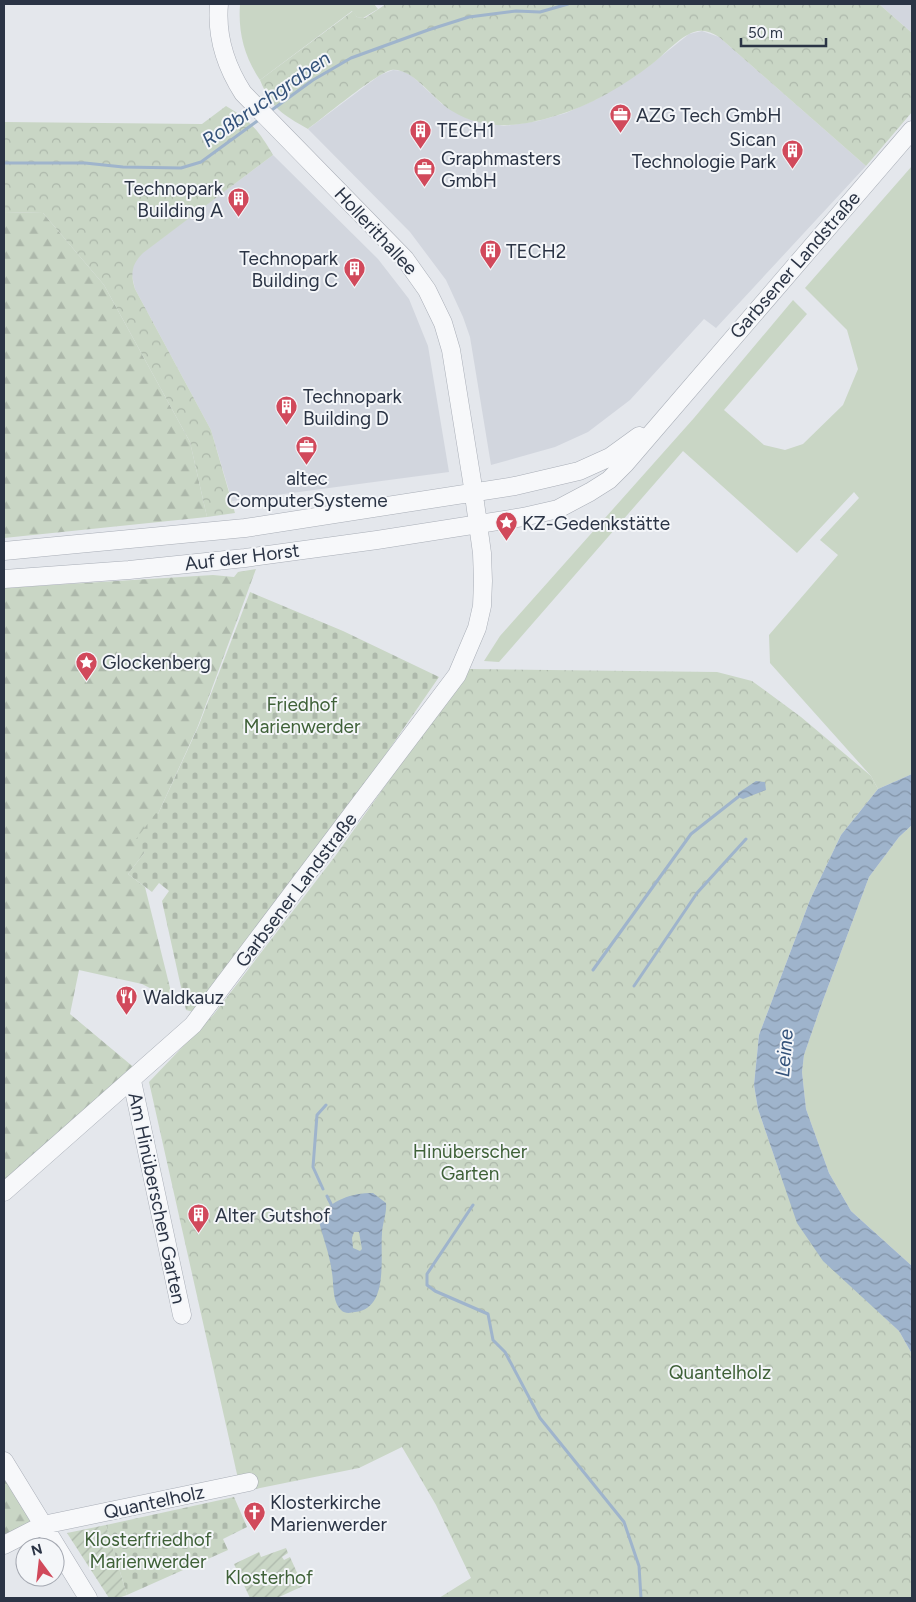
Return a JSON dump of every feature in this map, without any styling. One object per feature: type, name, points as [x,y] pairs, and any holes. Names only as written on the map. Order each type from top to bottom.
[{"type":"street","name":"Hollerithallee","points":[[219,4],[220,38],[226,62],[243,93],[394,246],[418,274],[427,290],[443,324],[451,350],[474,492]]},
{"type":"street","name":"Garbsener Landstraße","points":[[479,525],[552,511],[609,480],[625,464],[678,400],[912,130]]},
{"type":"street","name":"Garbsener Landstraße","points":[[4,1192],[178,1041],[203,1014],[457,675],[469,650],[482,606],[483,581],[479,525],[474,492],[515,486],[579,471],[610,457],[637,438],[678,400]]},
{"type":"street","name":"Auf der Horst","points":[[4,551],[245,528],[474,492]]},
{"type":"street","name":"Auf der Horst","points":[[4,579],[129,570],[245,558],[479,525]]},
{"type":"street","name":"Am Hinüberschen Garten","points":[[132,1080],[182,1315]]},
{"type":"street","points":[[4,1461],[88,1598]]},
{"type":"street","name":"Quantelholz","points":[[4,1546],[43,1525],[249,1482]]},
{"type":"shaded area","points":[[879,4],[912,4],[912,33]]},
{"type":"shaded area","points":[[702,31],[719,37],[866,166],[716,328],[704,319],[630,400],[588,432],[555,447],[491,465],[470,337],[446,280],[410,232],[308,129],[380,75],[393,70],[403,71],[411,75],[442,104],[469,119],[504,126],[538,121],[566,113],[597,99],[649,66],[689,34]]},
{"type":"shaded area","points":[[273,155],[378,259],[409,299],[428,346],[449,472],[232,501],[211,430],[135,289],[131,271],[135,261],[142,253]]},
{"type":"green space","points":[[240,4],[374,4],[378,9],[363,18],[357,17],[352,11],[260,80],[254,71],[243,44]]},
{"type":"green space","points":[[386,4],[879,4],[912,33],[912,112],[866,166],[719,37],[704,31],[688,34],[641,72],[606,94],[568,112],[529,123],[515,125],[489,124],[464,117],[445,106],[415,79],[399,70],[391,70],[374,79],[308,129],[279,110],[269,98],[260,80],[353,11],[357,17],[365,18]]},
{"type":"green space","points":[[226,106],[242,116],[253,127],[273,155],[143,253],[136,261],[132,273],[135,289],[211,430],[235,513],[207,517],[190,442],[104,285],[43,213],[4,212],[4,122],[202,124]]},
{"type":"green space","points":[[912,166],[912,774],[878,789],[871,776],[770,663],[769,635],[838,555],[820,540],[859,498],[854,492],[797,553],[683,451],[499,662],[484,661],[500,636],[694,418],[793,300],[807,314],[724,410],[764,445],[785,450],[803,444],[843,405],[858,369],[847,330],[805,288]]},
{"type":"green space","points":[[4,212],[43,213],[104,285],[190,442],[207,517],[4,538]]},
{"type":"green space","points":[[256,569],[198,726],[158,814],[145,852],[128,874],[145,887],[173,1000],[142,984],[79,970],[70,1014],[137,1070],[4,1184],[4,588],[213,575],[234,577],[238,572]]},
{"type":"green space","name":"Friedhof Marienwerder","points":[[250,592],[343,631],[439,677],[326,841],[194,1012],[186,1010],[162,901],[169,891],[159,883],[152,892],[128,874],[145,852],[133,843],[156,813],[158,814],[199,725]]},
{"type":"green space","name":"Hinüberscher Garten","points":[[468,669],[717,672],[752,681],[801,717],[871,776],[878,789],[841,835],[810,900],[759,1035],[754,1085],[758,1109],[781,1176],[867,1301],[899,1331],[912,1354],[912,1598],[439,1598],[471,1578],[436,1505],[402,1447],[359,1468],[241,1492],[149,1082],[214,1014],[336,855]]},
{"type":"green space","points":[[912,825],[912,1266],[851,1211],[829,1173],[806,1109],[802,1072],[804,1055],[869,877],[899,837]]},
{"type":"green space","points":[[4,1475],[33,1524],[4,1539]]},
{"type":"green space","name":"Klosterfriedhof Marienwerder","points":[[234,1497],[247,1527],[223,1539],[228,1550],[127,1595],[106,1525]]},
{"type":"green space","points":[[106,1525],[127,1595],[118,1598],[109,1598],[67,1533]]},
{"type":"green space","name":"Klosterhof","points":[[286,1548],[288,1553],[282,1557],[284,1560],[290,1557],[303,1586],[277,1598],[250,1598],[234,1564],[259,1552],[261,1557]]},
{"type":"water","name":"Leine","points":[[912,774],[912,825],[899,837],[869,877],[804,1055],[802,1072],[806,1109],[829,1173],[851,1211],[912,1266],[912,1354],[899,1331],[823,1261],[797,1223],[758,1109],[754,1085],[759,1035],[810,900],[841,835],[878,789]]},
{"type":"water","points":[[756,781],[765,782],[766,790],[743,799],[738,797],[738,793]]},
{"type":"water","points":[[373,1193],[386,1203],[382,1230],[382,1268],[378,1292],[373,1302],[366,1309],[346,1313],[341,1310],[336,1302],[330,1259],[318,1217],[329,1206],[342,1199],[357,1194]],"holes":[[[354,1232],[359,1232],[362,1249],[360,1251],[353,1248],[352,1238]]]},
{"type":"waterway","name":"Roßbruchgraben","points":[[269,112],[313,80],[351,58],[428,30],[469,17],[516,11],[540,12],[568,4]]},
{"type":"waterway","name":"Roßbruchgraben","points":[[4,163],[85,163],[123,167],[181,168],[201,162],[260,119]]},
{"type":"waterway","points":[[593,970],[691,834],[738,797]]},
{"type":"waterway","points":[[634,986],[697,893],[746,839]]},
{"type":"waterway","points":[[323,1189],[313,1167],[317,1115],[326,1105]]},
{"type":"waterway","points":[[327,1196],[331,1204]]},
{"type":"waterway","points":[[473,1205],[427,1274],[427,1285],[435,1291],[488,1314],[493,1340],[505,1352],[540,1418],[624,1522],[639,1566],[641,1598]]},
{"type":"place","name":"AZG Tech GmbH","points":[[620,134]]},
{"type":"place","name":"TECH1","points":[[421,149]]},
{"type":"place","name":"Sican Technologie Park","points":[[792,169]]},
{"type":"place","name":"Graphmasters GmbH","points":[[425,188]]},
{"type":"place","name":"Technopark Building A","points":[[239,218]]},
{"type":"place","name":"TECH2","points":[[490,270]]},
{"type":"place","name":"Technopark Building C","points":[[354,288]]},
{"type":"place","name":"Technopark Building D","points":[[287,426]]},
{"type":"place","name":"altec ComputerSysteme","points":[[307,466]]},
{"type":"place","name":"KZ-Gedenkstätte","points":[[506,542]]},
{"type":"place","name":"Glockenberg","points":[[86,681]]},
{"type":"place","name":"Waldkauz","points":[[127,1016]]},
{"type":"place","name":"Alter Gutshof","points":[[199,1234]]},
{"type":"place","name":"Klosterkirche Marienwerder","points":[[254,1532]]}]
